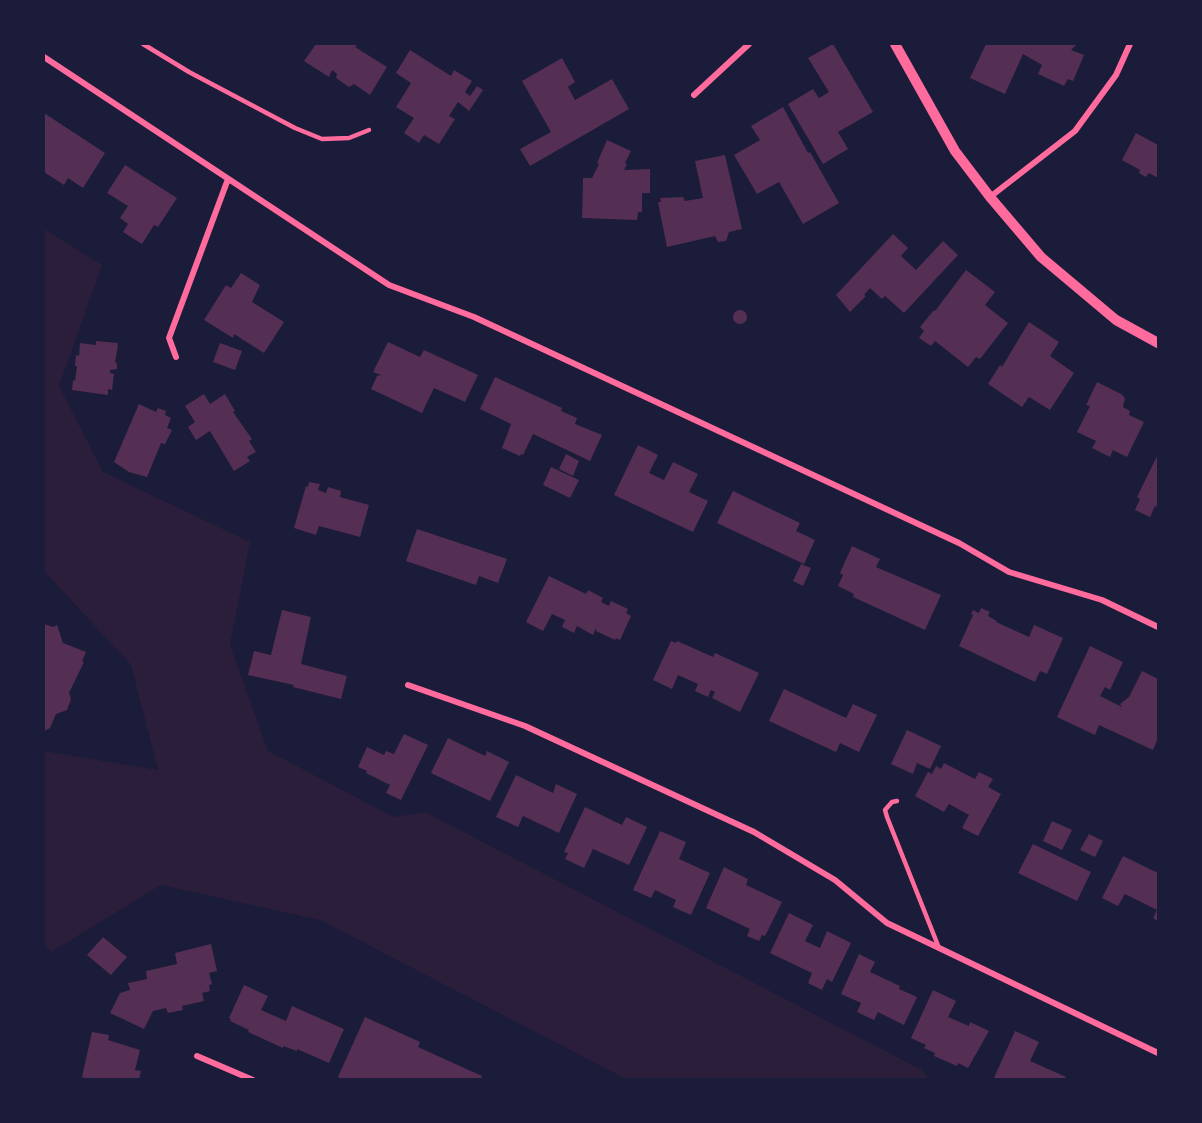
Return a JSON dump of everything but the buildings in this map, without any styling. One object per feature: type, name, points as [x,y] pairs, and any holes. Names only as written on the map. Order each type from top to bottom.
[{"type":"street","points":[[694,95],[749,44]]},
{"type":"street","points":[[895,44],[955,151],[990,197],[1041,257],[1116,320],[1158,343]]},
{"type":"street","points":[[990,197],[1075,131],[1116,75],[1130,44]]},
{"type":"street","points":[[44,57],[389,285],[474,317],[959,543],[1009,572],[1102,600],[1158,627]]},
{"type":"street","points":[[176,357],[169,338],[228,179]]},
{"type":"street","points":[[408,685],[525,726],[754,832],[835,880],[887,924],[1158,1053]]},
{"type":"street","points":[[196,1056],[253,1080]]},
{"type":"lane","points":[[143,44],[200,78],[295,128],[322,139],[349,138],[369,130]]},
{"type":"lane","points":[[897,801],[887,806],[886,817],[939,948]]},
{"type":"shaded area","points":[[44,229],[102,265],[59,386],[103,472],[250,542],[230,645],[268,751],[394,817],[425,812],[922,1070],[929,1079],[626,1079],[320,920],[161,885],[51,952],[44,944],[44,751],[158,770],[131,665],[44,571]]}]
